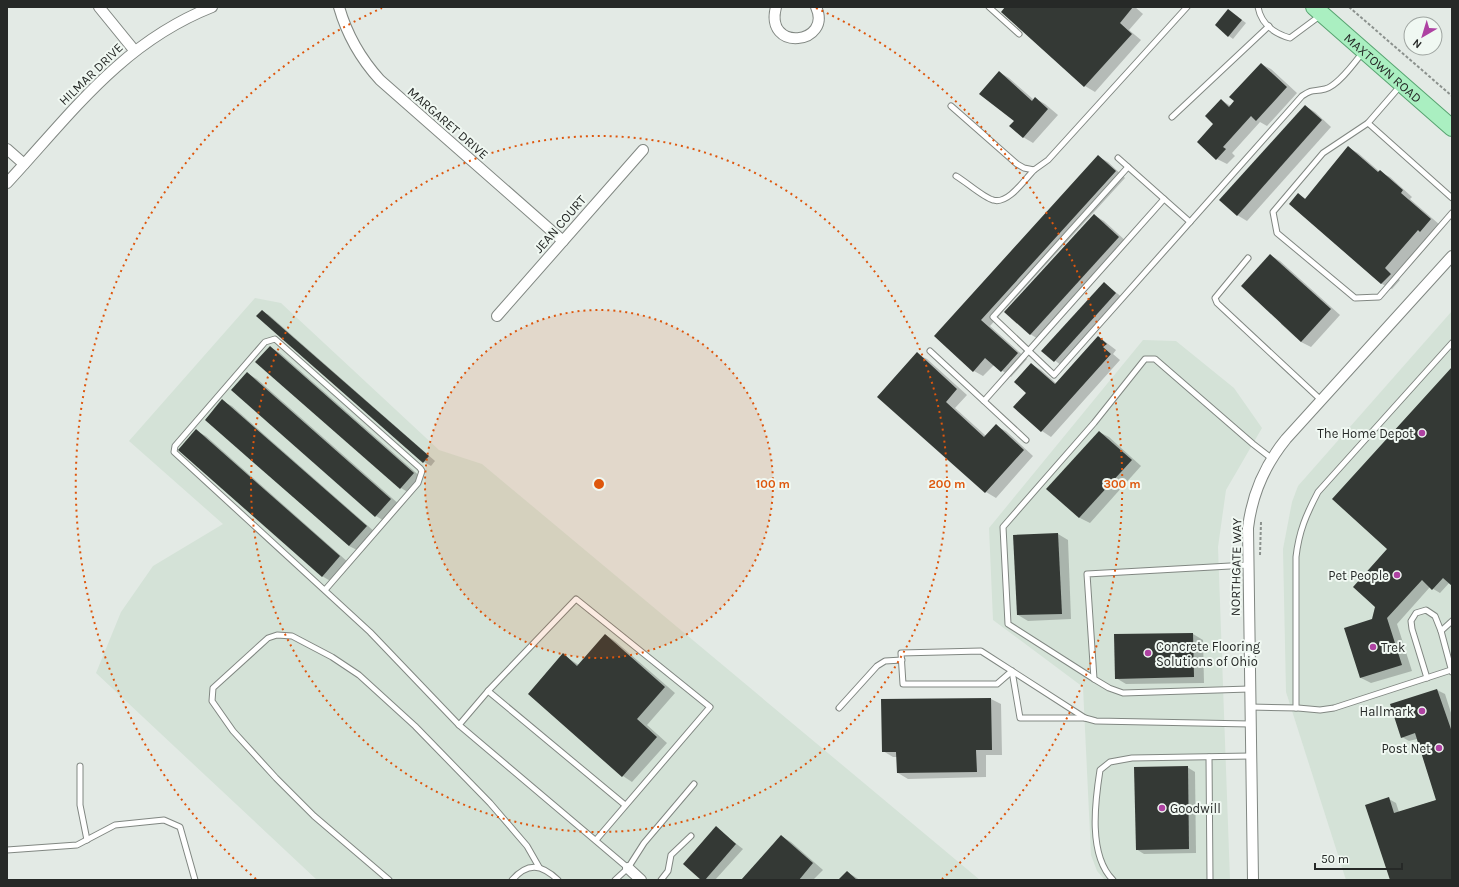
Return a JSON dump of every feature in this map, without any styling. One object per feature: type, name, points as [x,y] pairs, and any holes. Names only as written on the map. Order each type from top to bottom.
[{"type":"main road","name":"MAXTOWN ROAD","points":[[1318,10],[1452,128]]},
{"type":"street","points":[[99,7],[134,50]]},
{"type":"street","name":"HILMAR DRIVE","points":[[7,183],[92,88],[134,50],[184,20],[212,7]]},
{"type":"street","name":"MARGARET DRIVE","points":[[339,7],[356,50],[380,80],[563,241]]},
{"type":"street","points":[[776,7],[775,19],[779,30],[785,36],[794,39],[803,39],[816,29],[818,21],[818,12],[816,7]]},
{"type":"street","points":[[7,149],[24,164]]},
{"type":"street","name":"JEAN COURT","points":[[497,316],[643,150]]},
{"type":"street","name":"NORTHGATE WAY","points":[[1253,880],[1249,689],[1248,528],[1250,508],[1256,488],[1271,458],[1286,439],[1452,256]]},
{"type":"street","points":[[628,868],[641,880]]},
{"type":"lane","points":[[989,7],[1019,34]]},
{"type":"lane","points":[[956,176],[993,200],[1001,200],[1012,194],[1034,170],[1048,160],[1187,7]]},
{"type":"lane","points":[[1258,7],[1260,18],[1276,34],[1290,38],[1318,10]]},
{"type":"lane","points":[[1172,117],[1269,26]]},
{"type":"lane","points":[[1128,167],[993,317],[1054,375],[1302,96],[1312,90],[1326,89],[1338,80],[1364,51]]},
{"type":"lane","points":[[1401,84],[1368,123],[1323,153],[1273,212],[1277,233],[1355,298],[1379,297],[1452,213]]},
{"type":"lane","points":[[951,106],[1017,164],[1024,168],[1034,170]]},
{"type":"lane","points":[[1368,123],[1452,198]]},
{"type":"lane","points":[[1118,158],[1190,222]]},
{"type":"lane","points":[[984,401],[1164,199]]},
{"type":"lane","points":[[1248,258],[1215,298],[1217,303],[1321,400]]},
{"type":"lane","points":[[325,590],[418,483],[422,472],[420,468],[275,339],[270,340],[265,342],[175,446],[174,452],[380,642],[459,725],[628,868]]},
{"type":"lane","points":[[1296,708],[1296,557],[1298,537],[1304,520],[1318,492],[1452,343]]},
{"type":"lane","points":[[930,351],[1026,440]]},
{"type":"lane","points":[[1249,689],[1122,693],[1109,688],[1094,679],[1008,624],[1003,527],[1094,423],[1145,359],[1155,360],[1271,458]]},
{"type":"lane","points":[[1094,679],[1087,574],[1248,565]]},
{"type":"lane","points":[[459,725],[488,691],[576,599],[710,707],[596,840]]},
{"type":"lane","points":[[1250,707],[1320,710],[1334,708],[1427,678],[1452,672],[1441,631],[1435,616],[1426,610],[1416,613],[1411,621],[1427,678]]},
{"type":"lane","points":[[1441,631],[1452,621]]},
{"type":"lane","points":[[390,880],[314,816],[276,778],[233,731],[212,701],[213,688],[268,638],[277,635],[292,636],[332,656],[359,675],[415,726],[490,804],[527,846],[539,867]]},
{"type":"lane","points":[[1012,671],[997,684],[903,684],[901,653],[981,651],[1085,718]]},
{"type":"lane","points":[[839,708],[877,666],[884,661],[902,660]]},
{"type":"lane","points":[[1012,671],[1020,718],[1085,718],[1096,721],[1250,724]]},
{"type":"lane","points":[[488,691],[625,806]]},
{"type":"lane","points":[[1113,880],[1108,875],[1099,856],[1094,808],[1100,770],[1110,762],[1132,758],[1250,756]]},
{"type":"lane","points":[[1208,757],[1210,880]]},
{"type":"lane","points":[[80,766],[80,805],[87,840]]},
{"type":"lane","points":[[615,880],[628,868],[644,843],[694,784]]},
{"type":"lane","points":[[7,850],[77,845],[115,825],[164,820],[180,828],[195,880]]},
{"type":"lane","points":[[661,880],[668,871],[671,855],[690,836]]},
{"type":"lane","points":[[512,880],[524,869],[533,866],[539,867],[552,874],[558,880]]},
{"type":"path","points":[[1349,7],[1452,96]]},
{"type":"shaded area","points":[[255,298],[281,303],[439,450],[482,464],[980,880],[317,880],[96,673],[121,612],[153,566],[223,524],[129,441]]},
{"type":"shaded area","points":[[1452,311],[1452,880],[1346,880],[1286,692],[1283,549],[1292,502],[1298,486]]},
{"type":"shaded area","points":[[1143,340],[1176,341],[1234,388],[1262,428],[1226,490],[1218,547],[1230,880],[1105,880],[1097,871],[1091,855],[1083,687],[993,620],[989,528]]},
{"type":"building","points":[[1005,7],[1133,7],[1120,23],[1132,34],[1084,87],[1001,12]]},
{"type":"building","points":[[1228,9],[1242,20],[1228,37],[1215,25]]},
{"type":"building","points":[[1261,63],[1287,87],[1256,121],[1251,116],[1223,147],[1226,149],[1216,160],[1197,142],[1213,124],[1205,116],[1221,99],[1229,107],[1234,101],[1229,97]]},
{"type":"building","points":[[999,71],[1032,101],[1035,97],[1048,109],[1023,138],[1009,126],[1014,121],[979,94]]},
{"type":"building","points":[[1305,105],[1322,120],[1237,216],[1219,200]]},
{"type":"building","points":[[1348,146],[1378,172],[1380,170],[1403,190],[1401,193],[1431,219],[1420,232],[1418,230],[1385,268],[1391,274],[1381,284],[1289,204],[1298,193],[1305,199]]},
{"type":"building","points":[[1098,155],[1116,171],[981,320],[1018,353],[1001,372],[985,358],[973,372],[934,336]]},
{"type":"building","points":[[1094,214],[1119,237],[1030,335],[1004,312]]},
{"type":"building","points":[[1270,254],[1331,309],[1301,342],[1241,286]]},
{"type":"building","points":[[1104,282],[1116,293],[1054,362],[1041,351]]},
{"type":"building","points":[[262,310],[429,456],[423,463],[256,316]]},
{"type":"building","points":[[1098,336],[1107,344],[1103,347],[1111,354],[1041,432],[1013,407],[1026,393],[1014,382],[1031,363],[1055,384]]},
{"type":"building","points":[[270,346],[414,473],[400,489],[255,362]]},
{"type":"building","points":[[917,352],[957,389],[946,402],[984,437],[996,424],[1024,450],[985,493],[877,397]]},
{"type":"building","name":"The Home Depot","points":[[1452,367],[1452,586],[1443,578],[1432,590],[1422,580],[1387,618],[1402,665],[1360,678],[1344,628],[1372,619],[1375,607],[1353,587],[1387,549],[1332,499]]},
{"type":"building","points":[[247,372],[391,499],[375,517],[231,390]]},
{"type":"building","points":[[222,399],[367,526],[349,546],[205,420]]},
{"type":"building","points":[[196,429],[340,556],[322,577],[178,450]]},
{"type":"building","points":[[1099,431],[1132,460],[1079,518],[1046,489]]},
{"type":"building","points":[[1058,533],[1062,614],[1017,615],[1013,535]]},
{"type":"building","points":[[1193,633],[1194,677],[1115,679],[1114,634]]},
{"type":"building","points":[[605,634],[665,687],[637,719],[657,737],[622,777],[528,694],[563,653],[577,666]]},
{"type":"building","points":[[1437,689],[1452,732],[1452,880],[1390,880],[1365,805],[1389,797],[1394,813],[1436,800],[1415,733],[1401,738],[1390,704]]},
{"type":"building","points":[[991,698],[992,750],[976,750],[977,772],[897,773],[896,752],[882,752],[881,699]]},
{"type":"building","name":"Goodwill","points":[[1188,766],[1189,849],[1136,850],[1134,767]]},
{"type":"building","points":[[716,826],[736,844],[705,880],[701,880],[683,864]]},
{"type":"building","points":[[781,835],[813,863],[799,880],[741,880]]},
{"type":"building","points":[[847,871],[857,880],[838,880]]},
{"type":"place","name":"The Home Depot","points":[[1422,433]]},
{"type":"place","name":"Pet People","points":[[1397,575]]},
{"type":"place","name":"Trek","points":[[1373,647]]},
{"type":"place","name":"Concrete Flooring Solutions of Ohio","points":[[1148,653]]},
{"type":"place","name":"Hallmark","points":[[1422,711]]},
{"type":"place","name":"Post Net","points":[[1439,748]]},
{"type":"place","name":"Goodwill","points":[[1162,808]]}]
